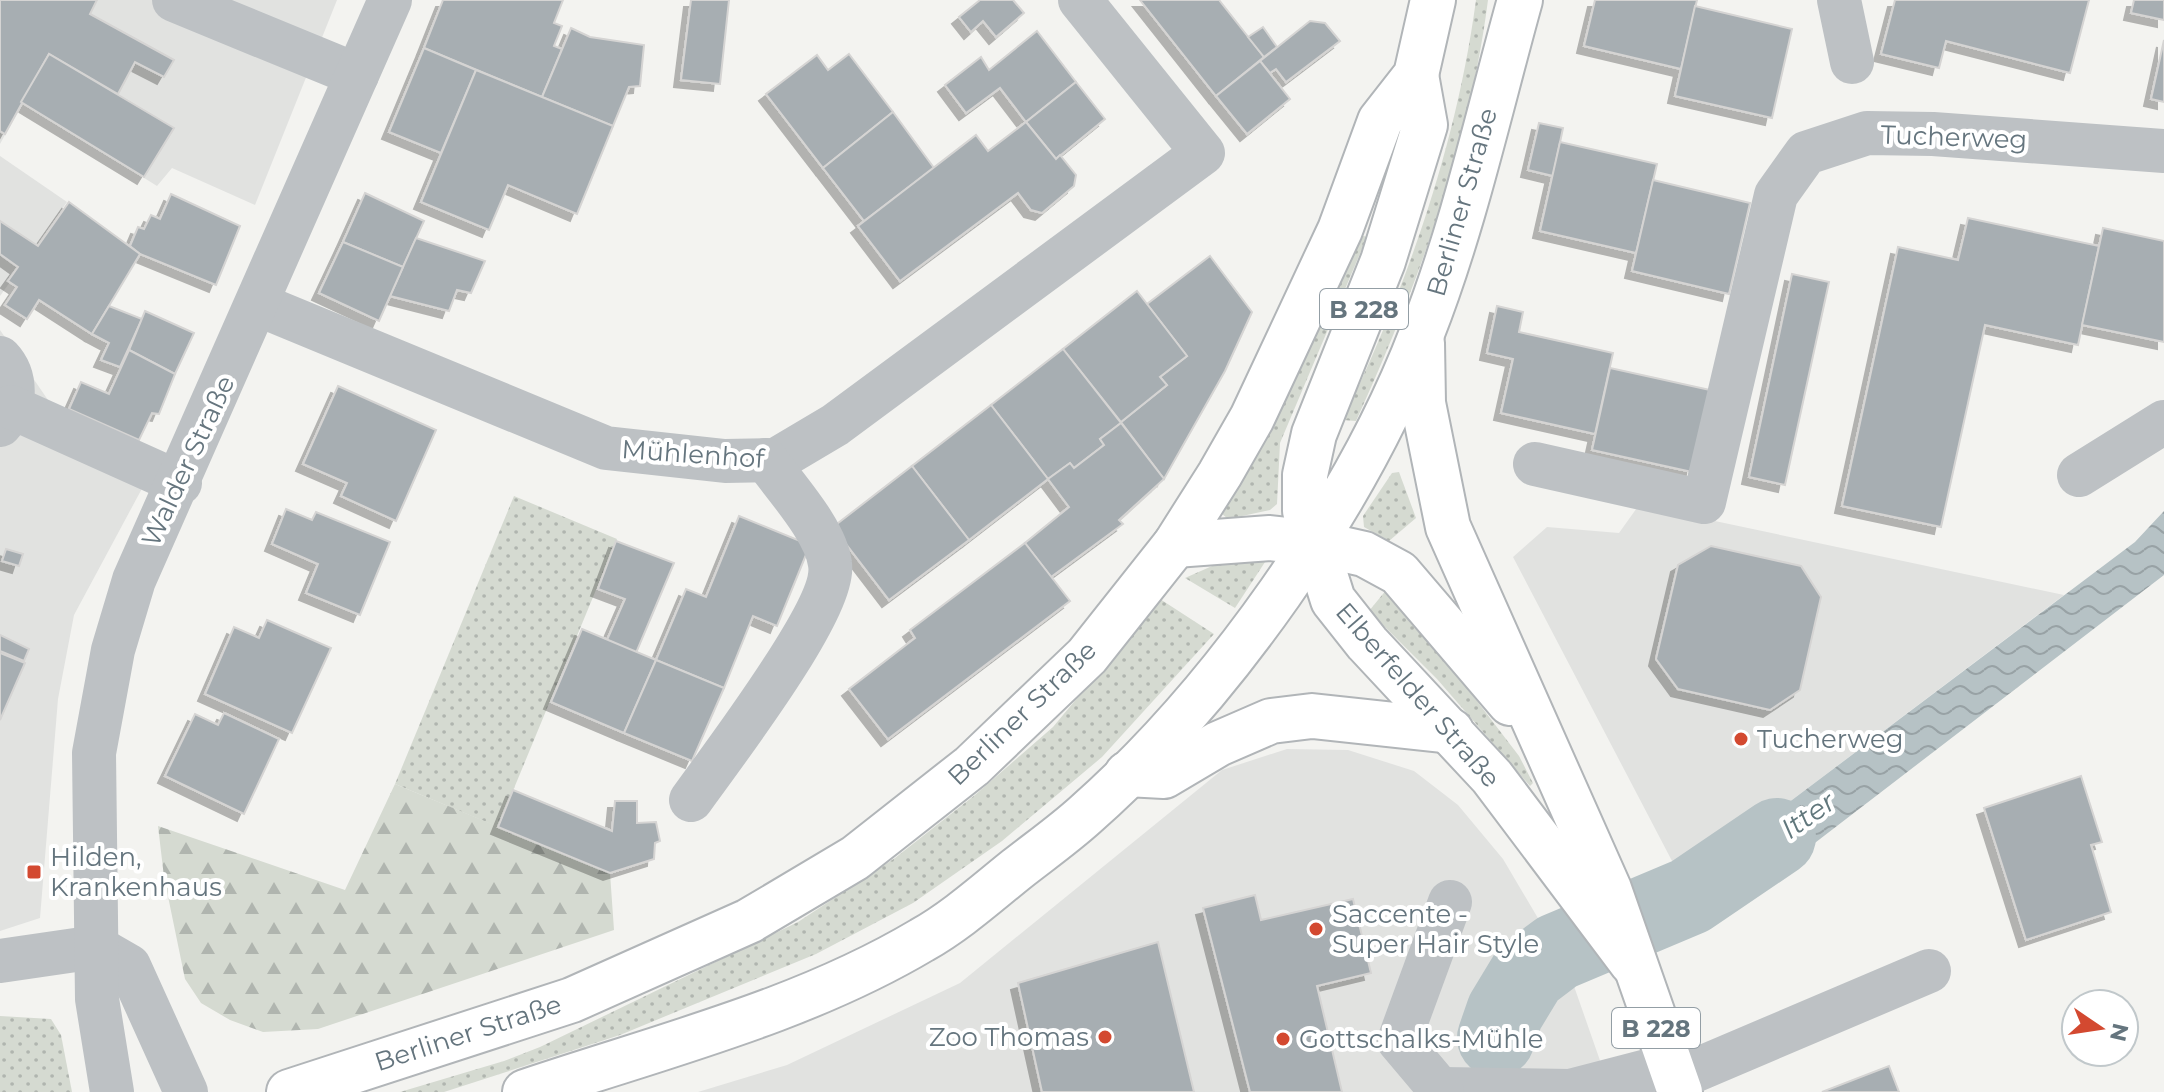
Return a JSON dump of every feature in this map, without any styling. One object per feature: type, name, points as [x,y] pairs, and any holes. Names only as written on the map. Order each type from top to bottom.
[{"type":"main road","name":"Berliner Straße","points":[[289,1092],[572,1000],[749,921],[855,858],[972,766],[1087,656],[1175,545],[1252,418],[1340,230],[1380,121],[1416,75],[1433,0]]},
{"type":"main road","name":"Berliner Straße","points":[[525,1092],[677,1043],[822,989],[923,940],[1086,815],[1127,774],[1230,657],[1280,594],[1315,543],[1363,458],[1422,335],[1453,238],[1520,0]]},
{"type":"main road","name":"Elberfelder Straße","points":[[1416,75],[1425,125],[1383,261],[1314,434],[1305,475],[1305,511],[1333,600],[1367,643],[1451,731],[1596,894]]},
{"type":"main road","name":"Elberfelder Straße","points":[[1422,335],[1423,403],[1448,527],[1542,740],[1596,894],[1632,963],[1675,1079]]},
{"type":"main road","points":[[1175,545],[1270,538],[1315,543],[1364,554],[1399,573],[1542,740]]},
{"type":"main road","points":[[1127,774],[1164,776],[1218,744],[1271,721],[1312,716],[1451,731]]},
{"type":"street","points":[[174,0],[357,75]]},
{"type":"street","name":"Walder Straße","points":[[112,1092],[97,999],[94,753],[100,704],[134,580],[180,483],[390,0]]},
{"type":"street","name":"Mühlenhof","points":[[257,304],[606,448],[725,461],[776,460],[835,425],[1203,153],[1080,0]]},
{"type":"street","points":[[1839,0],[1852,62]]},
{"type":"street","name":"Tucherweg","points":[[1535,464],[1704,502],[1776,195],[1806,153],[1867,133],[1965,135],[2164,151]]},
{"type":"street","points":[[0,358],[12,378],[5,416],[180,483]]},
{"type":"street","points":[[2079,475],[2164,422]]},
{"type":"street","points":[[691,800],[802,639],[831,571],[826,547],[766,460]]},
{"type":"street","points":[[1450,902],[1399,1041],[1442,1090],[1570,1091],[1675,1079],[1929,971]]},
{"type":"street","points":[[0,961],[96,947],[129,966],[186,1092]]},
{"type":"shaded area","points":[[0,0],[337,0],[255,205],[172,168],[157,186],[23,102],[0,144]]},
{"type":"shaded area","points":[[0,156],[67,202],[0,296]]},
{"type":"shaded area","points":[[0,330],[61,419],[160,455],[74,615],[58,699],[40,918],[0,931]]},
{"type":"shaded area","name":"Tucherweg","points":[[1639,505],[2064,595],[1683,882],[1513,557],[1547,527],[1619,533]]},
{"type":"shaded area","points":[[1287,749],[1348,750],[1414,771],[1458,805],[1503,859],[1568,969],[1611,1092],[698,1092],[787,1065],[960,983],[1222,770]]},
{"type":"green space","points":[[1476,0],[1488,0],[1479,55],[1468,109],[1438,215],[1400,319],[1356,421],[1343,420],[1388,318],[1426,215],[1456,109]]},
{"type":"green space","points":[[1357,234],[1367,237],[1280,443],[1277,504],[1270,510],[1228,519],[1221,513],[1295,377]]},
{"type":"green space","points":[[1399,472],[1416,518],[1389,541],[1364,527],[1363,516],[1392,473]]},
{"type":"green space","points":[[514,496],[617,539],[498,827],[395,784]]},
{"type":"green space","points":[[1228,559],[1267,559],[1235,608],[1185,578]]},
{"type":"green space","points":[[1387,589],[1418,624],[1519,756],[1533,783],[1530,786],[1437,679],[1369,611]]},
{"type":"green space","points":[[1160,599],[1214,634],[1102,757],[1002,841],[913,903],[816,954],[620,1035],[444,1092],[400,1092],[540,1047],[798,922],[895,858],[975,795],[1053,727]]},
{"type":"green space","points":[[395,784],[610,873],[614,930],[318,1029],[263,1032],[230,1020],[201,1003],[185,979],[164,877],[158,826],[345,890]]},
{"type":"green space","points":[[0,1016],[51,1019],[61,1035],[72,1092],[0,1092]]},
{"type":"water","points":[[2164,511],[2164,575],[1704,928],[1683,882],[2135,542]]},
{"type":"water","points":[[1549,938],[1568,969],[1533,998],[1511,1052],[1508,1092],[1469,1092],[1473,1044],[1504,961]]},
{"type":"building","points":[[0,0],[97,0],[90,14],[174,60],[164,77],[135,62],[118,94],[49,54],[5,134],[0,131]]},
{"type":"building","points":[[443,0],[563,0],[554,23],[562,26],[554,46],[562,49],[542,97],[424,48]]},
{"type":"building","points":[[691,0],[729,0],[720,84],[681,80]]},
{"type":"building","points":[[980,0],[1013,0],[1024,13],[996,37],[983,21],[971,32],[959,17]]},
{"type":"building","points":[[1140,0],[1219,0],[1264,57],[1216,96]]},
{"type":"building","points":[[1595,0],[1697,0],[1681,69],[1584,46]]},
{"type":"building","points":[[1895,0],[2089,0],[2070,73],[1946,41],[1939,68],[1881,54]]},
{"type":"building","points":[[2134,0],[2164,0],[2164,20],[2131,13]]},
{"type":"building","points":[[1695,6],[1792,29],[1772,118],[1675,96]]},
{"type":"building","points":[[1310,21],[1325,23],[1340,41],[1286,82],[1276,69],[1270,73],[1260,61]]},
{"type":"building","points":[[1263,27],[1277,47],[1264,57],[1248,37]]},
{"type":"building","points":[[571,28],[590,37],[644,45],[640,86],[629,87],[613,126],[542,97]]},
{"type":"building","points":[[1037,31],[1076,82],[1026,122],[1000,88],[966,113],[945,85],[981,57],[989,70]]},
{"type":"building","points":[[2164,40],[2164,102],[2151,99]]},
{"type":"building","points":[[424,48],[476,70],[441,153],[389,132]]},
{"type":"building","points":[[49,54],[174,128],[144,177],[21,102]]},
{"type":"building","points":[[849,54],[893,112],[823,168],[766,94],[817,55],[828,70]]},
{"type":"building","points":[[1260,61],[1290,99],[1247,134],[1216,96]]},
{"type":"building","points":[[476,70],[613,126],[577,214],[508,185],[489,230],[421,202]]},
{"type":"building","points":[[1076,82],[1105,119],[1056,159],[1026,122]]},
{"type":"building","points":[[893,112],[934,168],[864,221],[823,168]]},
{"type":"building","points":[[1026,122],[1056,159],[1060,155],[1076,175],[1074,186],[1042,213],[1031,210],[1018,193],[900,281],[858,226],[976,135],[988,151]]},
{"type":"building","points":[[1539,123],[1563,128],[1553,176],[1528,170]]},
{"type":"building","points":[[1560,142],[1657,164],[1636,253],[1540,231]]},
{"type":"building","points":[[1653,180],[1750,203],[1729,294],[1632,271]]},
{"type":"building","points":[[365,193],[424,221],[403,267],[343,242]]},
{"type":"building","points":[[171,194],[240,226],[216,285],[140,254],[130,246],[138,227],[144,229],[151,215],[160,219]]},
{"type":"building","points":[[69,202],[140,254],[92,334],[39,300],[27,319],[5,305],[17,287],[8,281],[18,267],[0,254],[0,221],[38,246]]},
{"type":"building","points":[[1968,218],[2099,246],[2078,345],[1985,325],[1941,527],[1842,506],[1898,247],[1958,260]]},
{"type":"building","points":[[2103,228],[2164,241],[2164,342],[2082,325]]},
{"type":"building","points":[[416,238],[485,261],[471,293],[457,290],[449,311],[390,296]]},
{"type":"building","points":[[343,242],[403,267],[379,321],[319,293]]},
{"type":"building","points":[[1210,256],[1252,312],[1225,371],[1164,479],[1121,422],[1167,385],[1160,377],[1187,356],[1147,304]]},
{"type":"building","points":[[1792,274],[1829,282],[1785,485],[1749,477]]},
{"type":"building","points":[[1137,291],[1187,356],[1160,377],[1167,385],[1121,422],[1063,349]]},
{"type":"building","points":[[109,306],[142,319],[120,367],[101,360],[109,343],[92,334]]},
{"type":"building","points":[[1497,306],[1523,312],[1519,332],[1613,353],[1595,434],[1501,413],[1513,359],[1487,353]]},
{"type":"building","points":[[145,311],[194,333],[175,374],[129,350]]},
{"type":"building","points":[[1063,349],[1121,423],[1100,439],[1104,445],[1074,468],[1070,463],[1048,479],[991,405]]},
{"type":"building","points":[[129,350],[175,374],[159,414],[152,413],[139,440],[69,409],[81,382],[109,394]]},
{"type":"building","points":[[1610,368],[1710,390],[1692,472],[1592,450]]},
{"type":"building","points":[[338,386],[436,430],[396,521],[341,496],[347,483],[303,464]]},
{"type":"building","points":[[991,405],[1048,479],[969,540],[912,466]]},
{"type":"building","points":[[1121,423],[1164,479],[1119,520],[1123,524],[1051,577],[1025,543],[1069,507],[1048,479],[1070,463],[1074,468],[1104,445],[1100,439]]},
{"type":"building","points":[[912,466],[969,540],[889,600],[833,527]]},
{"type":"building","points":[[286,509],[312,520],[316,512],[390,542],[360,615],[306,593],[318,564],[272,544]]},
{"type":"building","points":[[739,516],[810,545],[777,626],[753,616],[724,688],[656,660],[686,589],[706,597]]},
{"type":"building","points":[[616,541],[674,563],[636,653],[607,640],[625,599],[598,589]]},
{"type":"building","points":[[1025,543],[1070,601],[888,739],[849,689],[915,638],[910,630]]},
{"type":"building","points":[[1711,546],[1801,566],[1821,597],[1800,690],[1770,710],[1678,689],[1656,659],[1678,565]]},
{"type":"building","points":[[6,549],[23,554],[19,566],[2,561]]},
{"type":"building","points":[[267,620],[331,648],[292,733],[205,694],[234,627],[259,638]]},
{"type":"building","points":[[582,629],[656,660],[624,733],[551,702]]},
{"type":"building","points":[[0,635],[29,649],[24,661],[0,651]]},
{"type":"building","points":[[0,653],[25,663],[0,720]]},
{"type":"building","points":[[656,660],[724,688],[692,761],[624,733]]},
{"type":"building","points":[[224,713],[279,739],[244,814],[165,776],[195,714],[218,725]]},
{"type":"building","points":[[2081,776],[2102,842],[2091,845],[2111,912],[2026,940],[1984,808]]},
{"type":"building","points":[[513,790],[612,831],[615,801],[637,801],[637,823],[656,822],[660,841],[655,843],[654,859],[610,873],[498,827]]},
{"type":"building","name":"Gottschalks-Mühle","points":[[1255,895],[1261,920],[1353,899],[1371,973],[1317,986],[1342,1092],[1250,1092],[1203,908]]},
{"type":"building","name":"Zoo Thomas","points":[[1158,942],[1194,1092],[1042,1092],[1018,983]]},
{"type":"building","points":[[1889,1066],[1899,1092],[1822,1092]]},
{"type":"waterway","name":"Itter","points":[[1496,1038],[1505,1012],[1528,974],[1557,952],[1690,896],[1777,837]]},
{"type":"place","name":"Tucherweg","points":[[1741,739]]},
{"type":"place","name":"Hilden, Krankenhaus","points":[[34,872]]},
{"type":"place","name":"Saccente - Super Hair Style","points":[[1316,929]]},
{"type":"place","name":"Zoo Thomas","points":[[1105,1037]]},
{"type":"place","name":"Gottschalks-Mühle","points":[[1283,1039]]}]
